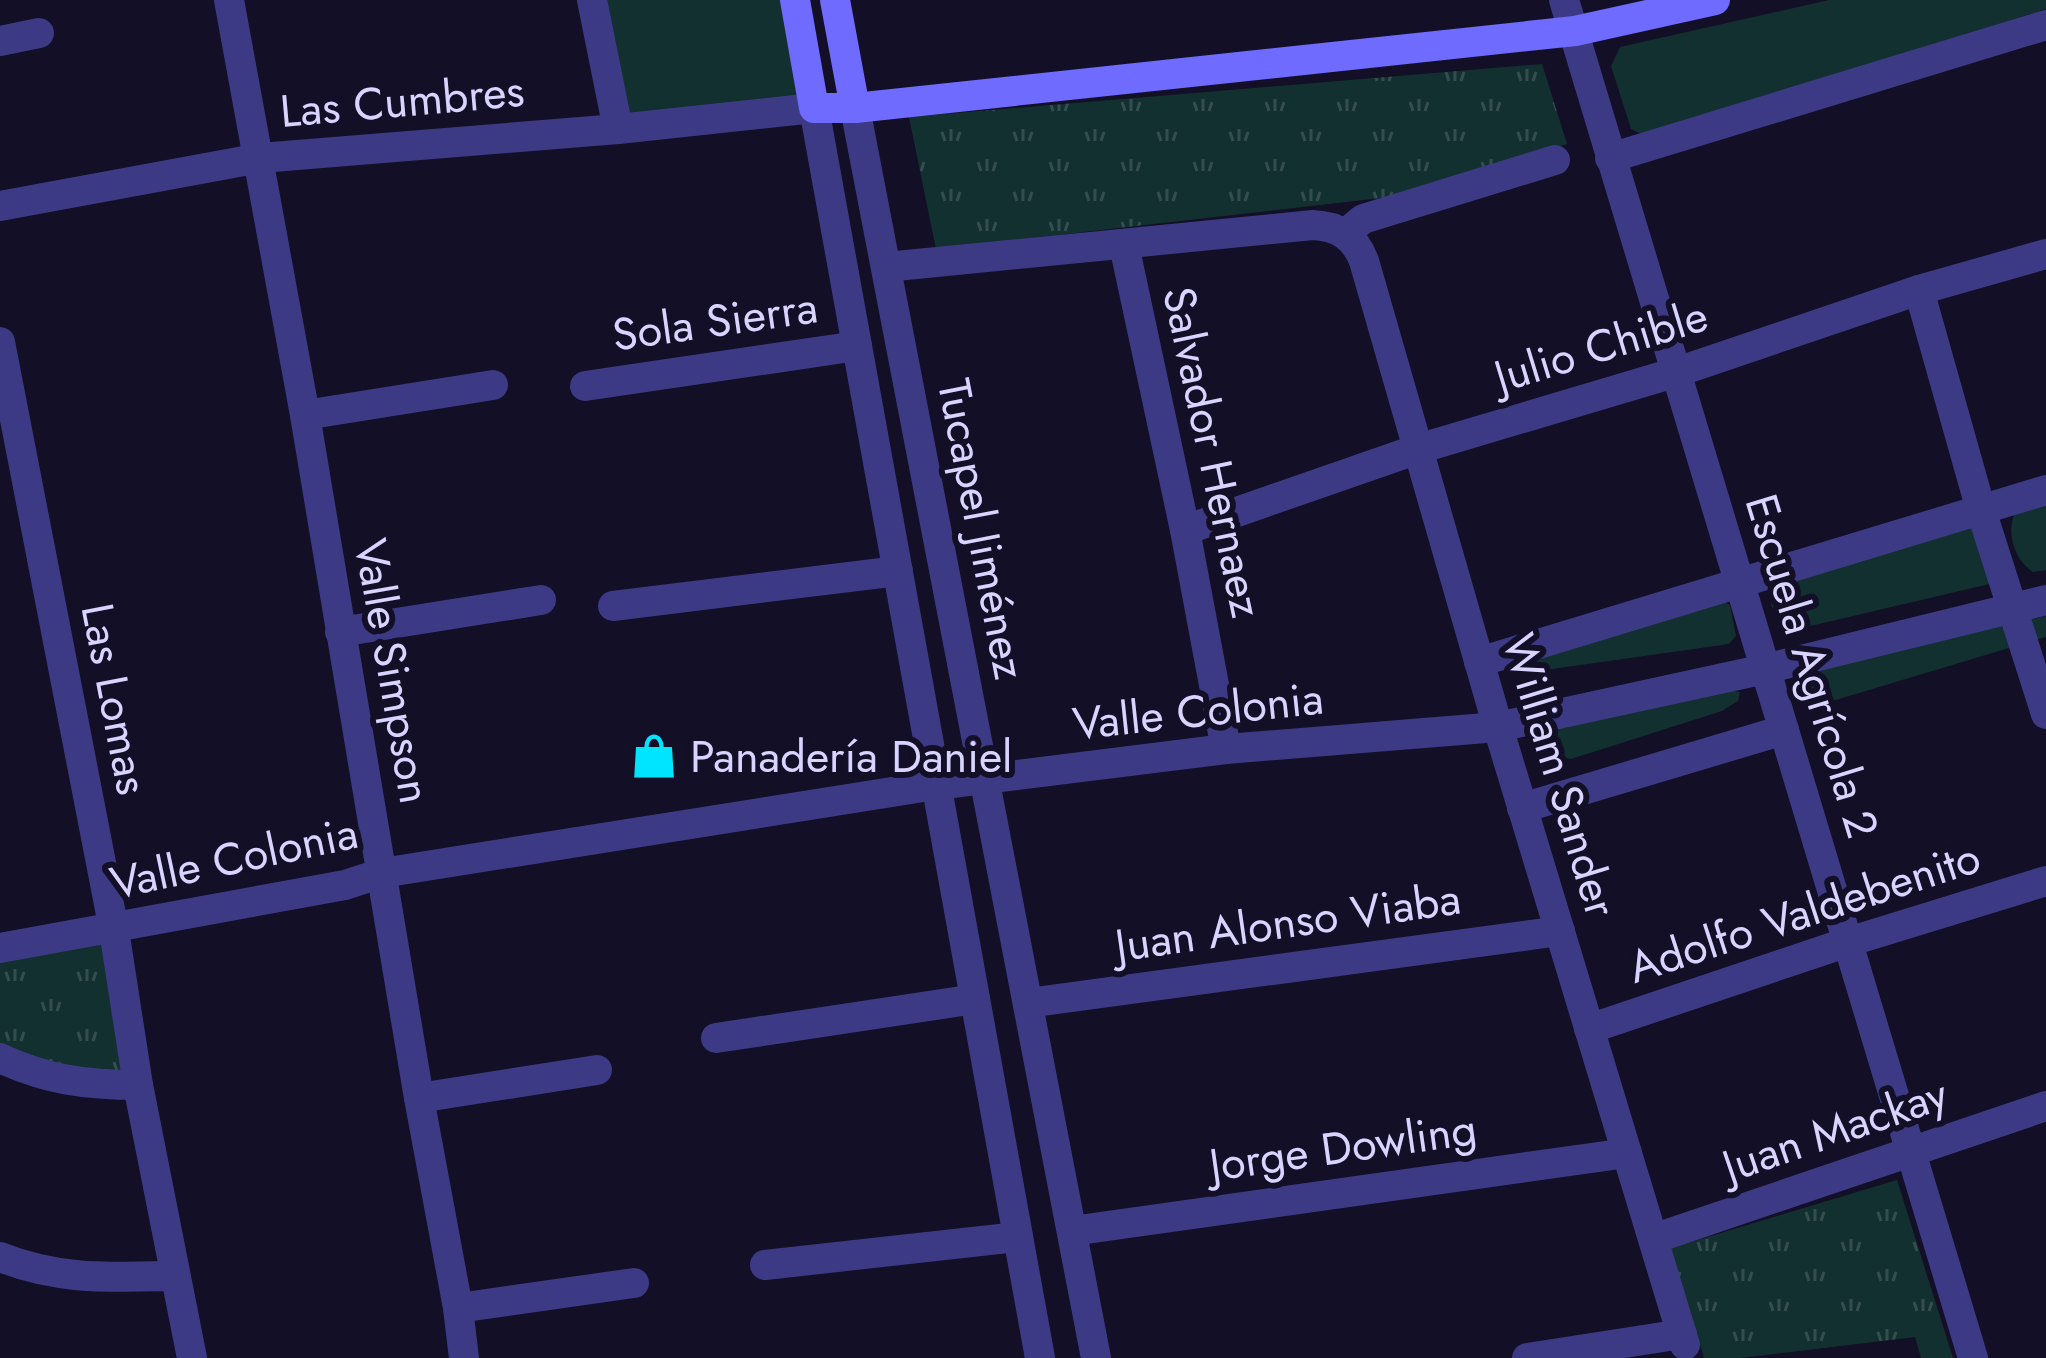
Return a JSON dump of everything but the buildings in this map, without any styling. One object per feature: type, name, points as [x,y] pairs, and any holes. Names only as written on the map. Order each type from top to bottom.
[{"type":"street","name":"Valle Simpson","points":[[230,0],[464,1358]]},
{"type":"street","points":[[592,0],[618,128]]},
{"type":"street","name":"Tucapel Jiménez","points":[[795,0],[1040,1358]]},
{"type":"street","name":"Tucapel Jiménez","points":[[835,0],[1096,1358]]},
{"type":"street","name":"Escuela Agrícola 2","points":[[1564,0],[1973,1358]]},
{"type":"street","points":[[814,108],[855,108],[1575,31],[1715,0]]},
{"type":"street","points":[[1610,158],[2046,25]]},
{"type":"street","points":[[0,41],[38,33]]},
{"type":"street","name":"Las Cumbres","points":[[0,206],[260,158],[814,108]]},
{"type":"street","points":[[886,267],[1313,225],[1345,234],[1363,219],[1555,160]]},
{"type":"street","name":"William Sander","points":[[1345,234],[1364,261],[1498,727],[1683,1340],[1527,1358]]},
{"type":"street","name":"Salvador Hernaez","points":[[1124,244],[1226,749]]},
{"type":"street","name":"Julio Chible","points":[[1185,530],[1418,449],[2046,254]]},
{"type":"street","points":[[1919,290],[2046,714]]},
{"type":"street","name":"Las Lomas","points":[[0,342],[192,1358]]},
{"type":"street","name":"Sola Sierra","points":[[585,386],[857,346]]},
{"type":"street","points":[[305,415],[493,385]]},
{"type":"street","points":[[1479,662],[2046,490]]},
{"type":"street","points":[[614,606],[898,571]]},
{"type":"street","points":[[340,632],[541,600]]},
{"type":"street","name":"Valle Colonia","points":[[0,948],[345,885],[382,873],[936,785],[1226,749],[1498,727],[1766,669],[2046,600]]},
{"type":"street","points":[[1522,808],[1784,730]]},
{"type":"street","name":"Adolfo Valdebenito","points":[[1589,1029],[1848,941],[2046,881]]},
{"type":"street","name":"Juan Alonso Viaba","points":[[1028,1003],[1560,931]]},
{"type":"street","points":[[716,1038],[975,999]]},
{"type":"street","points":[[0,1058],[62,1081],[138,1085]]},
{"type":"street","points":[[419,1098],[597,1070]]},
{"type":"street","name":"Juan Mackay","points":[[1653,1239],[2046,1106]]},
{"type":"street","name":"Jorge Dowling","points":[[1072,1231],[1627,1153]]},
{"type":"street","points":[[765,1264],[1018,1238]]},
{"type":"street","points":[[0,1257],[37,1271],[76,1276],[176,1276]]},
{"type":"street","points":[[458,1309],[634,1283]]},
{"type":"green space","points":[[605,0],[783,0],[801,97],[623,119]]},
{"type":"green space","points":[[1829,0],[2046,0],[2046,9],[1643,135],[1631,129],[1611,66],[1620,47]]},
{"type":"green space","points":[[1542,64],[1567,144],[1398,196],[936,249],[909,117]]},
{"type":"green space","points":[[2046,498],[2046,570],[2033,572],[2013,544],[2011,527],[2016,511]]},
{"type":"green space","points":[[1973,519],[1998,582],[1802,628],[1787,625],[1773,609],[1771,586]]},
{"type":"green space","points":[[1723,601],[1730,605],[1736,636],[1729,644],[1520,670],[1524,663]]},
{"type":"green space","points":[[2046,616],[2046,637],[1809,708],[1805,682],[1821,667]]},
{"type":"green space","points":[[1722,689],[1740,692],[1738,701],[1722,711],[1571,759],[1549,754],[1541,726]]},
{"type":"green space","points":[[112,934],[135,1083],[0,1055],[0,952]]},
{"type":"green space","points":[[1897,1180],[1953,1358],[1921,1358],[1915,1337],[1704,1358],[1671,1248]]},
{"type":"place","name":"Panadería Daniel","points":[[654,756]]}]
